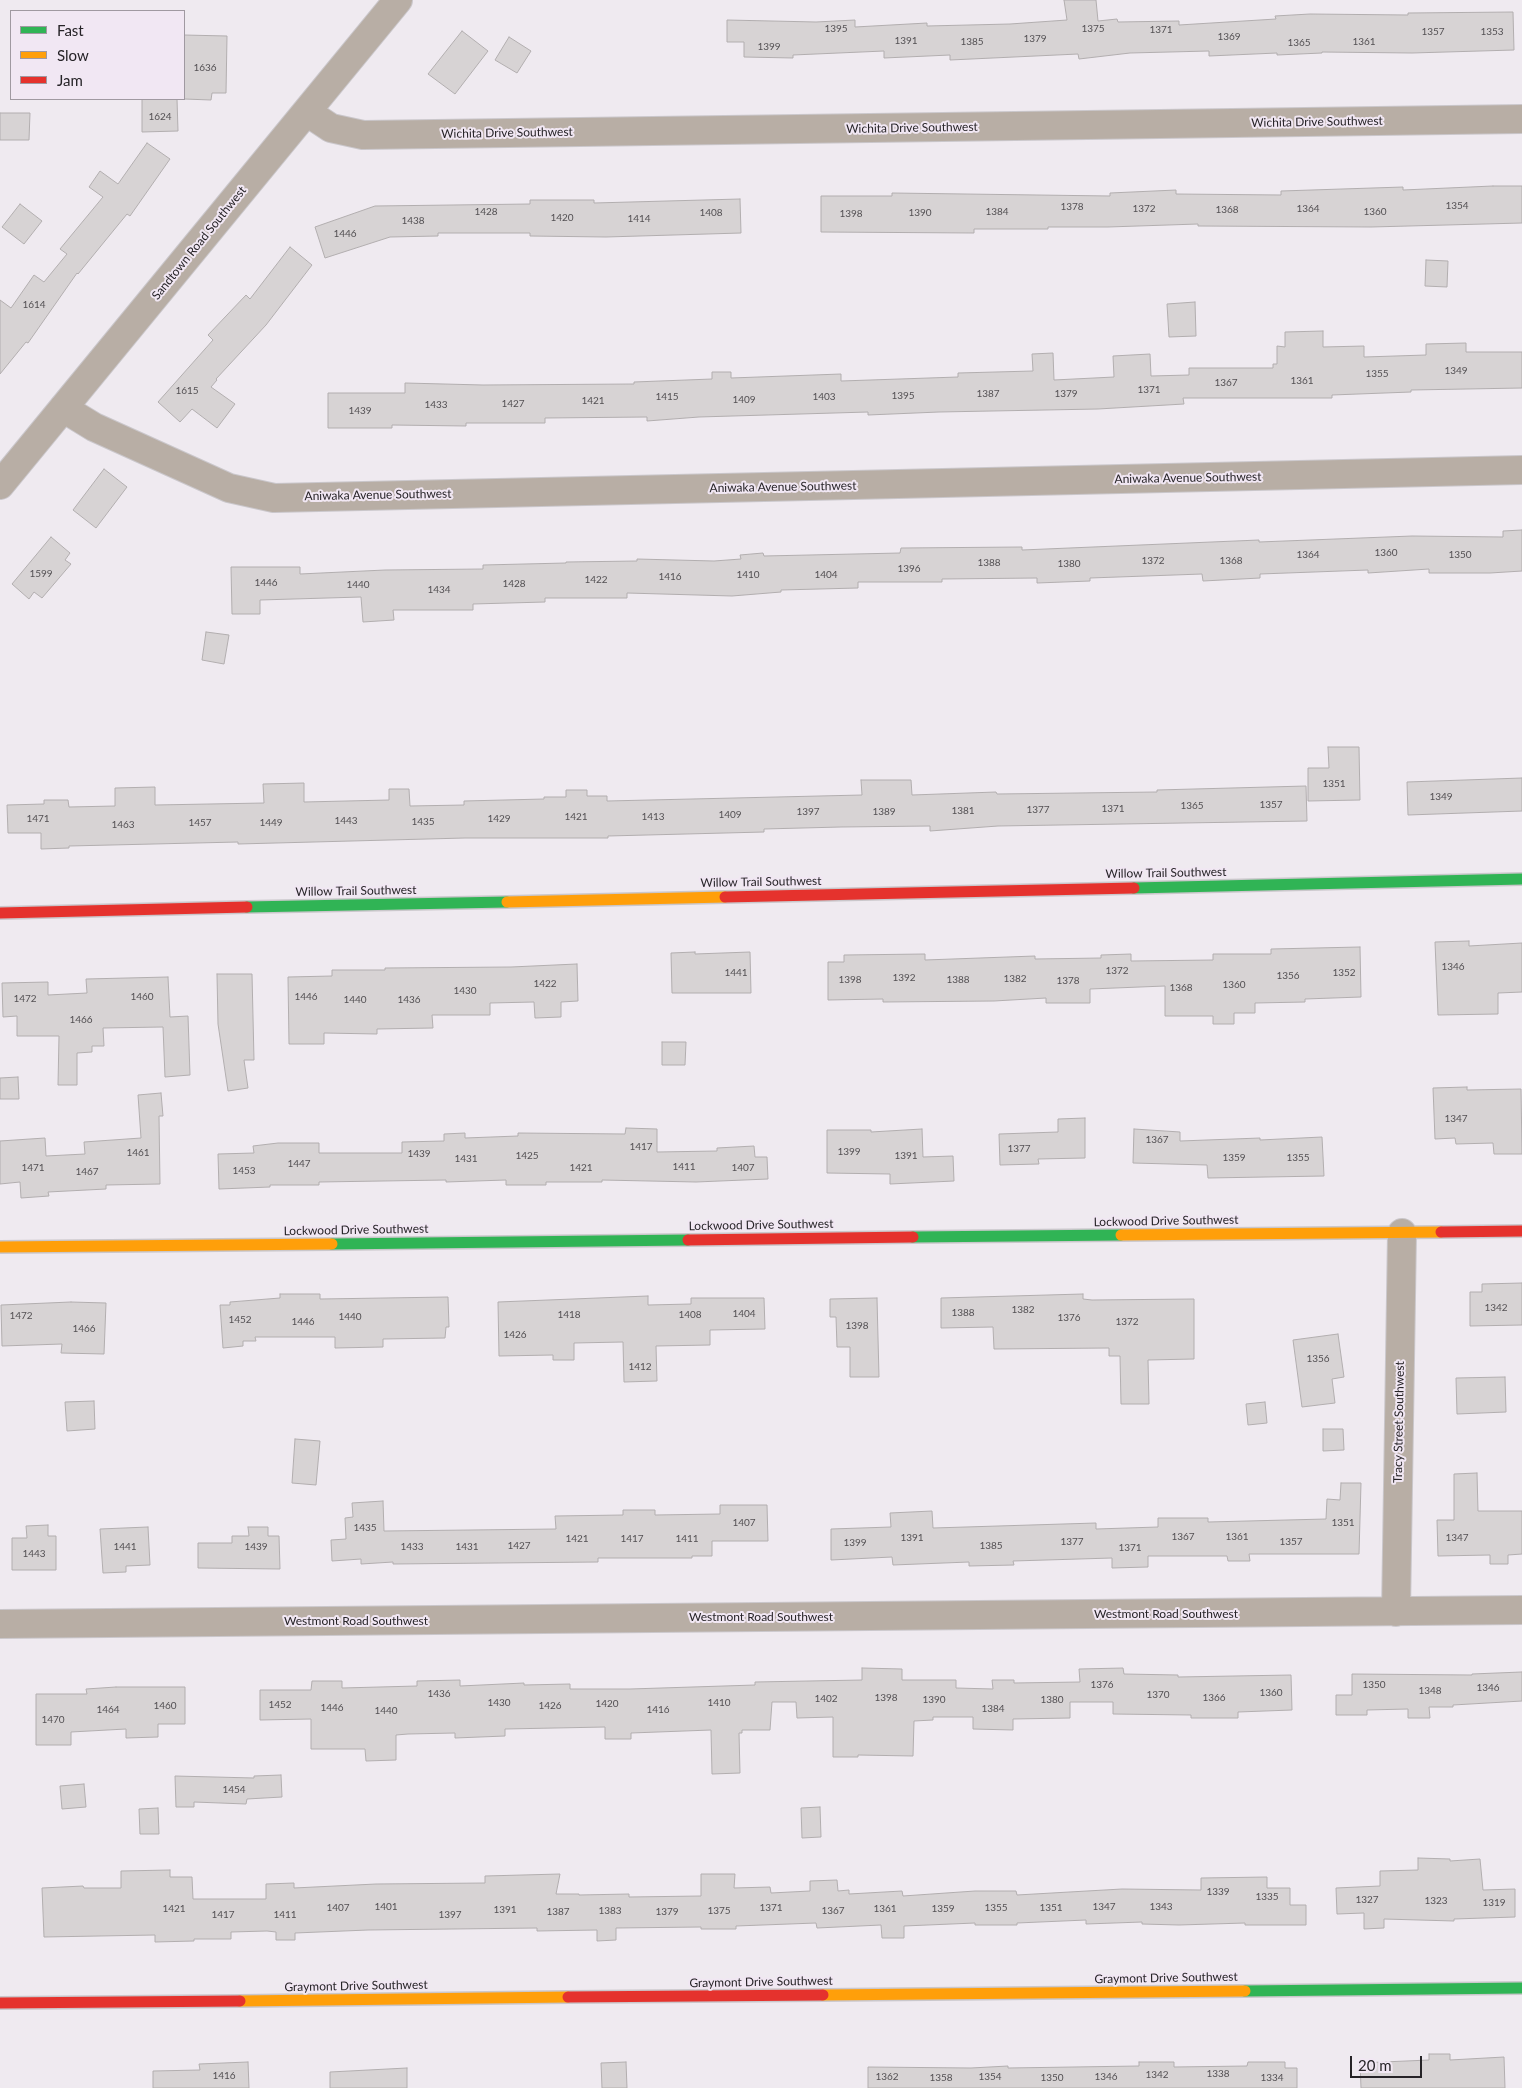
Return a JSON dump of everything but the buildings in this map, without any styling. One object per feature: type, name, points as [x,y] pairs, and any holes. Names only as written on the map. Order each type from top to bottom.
[{"type":"street","name":"Sandtown Road Southwest","points":[[0,485],[398,0]]},
{"type":"street","name":"Wichita Drive Southwest","points":[[307,112],[331,128],[363,135],[1522,119]]},
{"type":"street","name":"Aniwaka Avenue Southwest","points":[[63,408],[94,427],[229,488],[274,498],[1522,470]]},
{"type":"street","name":"Willow Trail Southwest","points":[[0,913],[1522,879]]},
{"type":"street","name":"Lockwood Drive Southwest","points":[[0,1247],[1522,1231]]},
{"type":"street","name":"Tracy Street Southwest","points":[[1396,1612],[1402,1233]]},
{"type":"street","name":"Westmont Road Southwest","points":[[0,1624],[1522,1610]]},
{"type":"street","name":"Graymont Drive Southwest","points":[[0,2003],[1522,1988]]},
{"type":"traffic: fast","points":[[1134,888],[1522,879]]},
{"type":"traffic: fast","points":[[247,907],[507,902]]},
{"type":"traffic: fast","points":[[913,1237],[1121,1235]]},
{"type":"traffic: fast","points":[[332,1244],[688,1240]]},
{"type":"traffic: fast","points":[[1245,1991],[1522,1988]]},
{"type":"traffic: slow","points":[[507,902],[725,897]]},
{"type":"traffic: slow","points":[[1121,1235],[1441,1232]]},
{"type":"traffic: slow","points":[[0,1247],[332,1244]]},
{"type":"traffic: slow","points":[[823,1995],[1245,1991]]},
{"type":"traffic: slow","points":[[240,2001],[568,1997]]},
{"type":"traffic: jam","points":[[725,897],[1134,888]]},
{"type":"traffic: jam","points":[[0,913],[247,907]]},
{"type":"traffic: jam","points":[[1441,1232],[1522,1231]]},
{"type":"traffic: jam","points":[[688,1240],[913,1237]]},
{"type":"traffic: jam","points":[[568,1997],[823,1995]]},
{"type":"traffic: jam","points":[[0,2003],[240,2001]]}]
